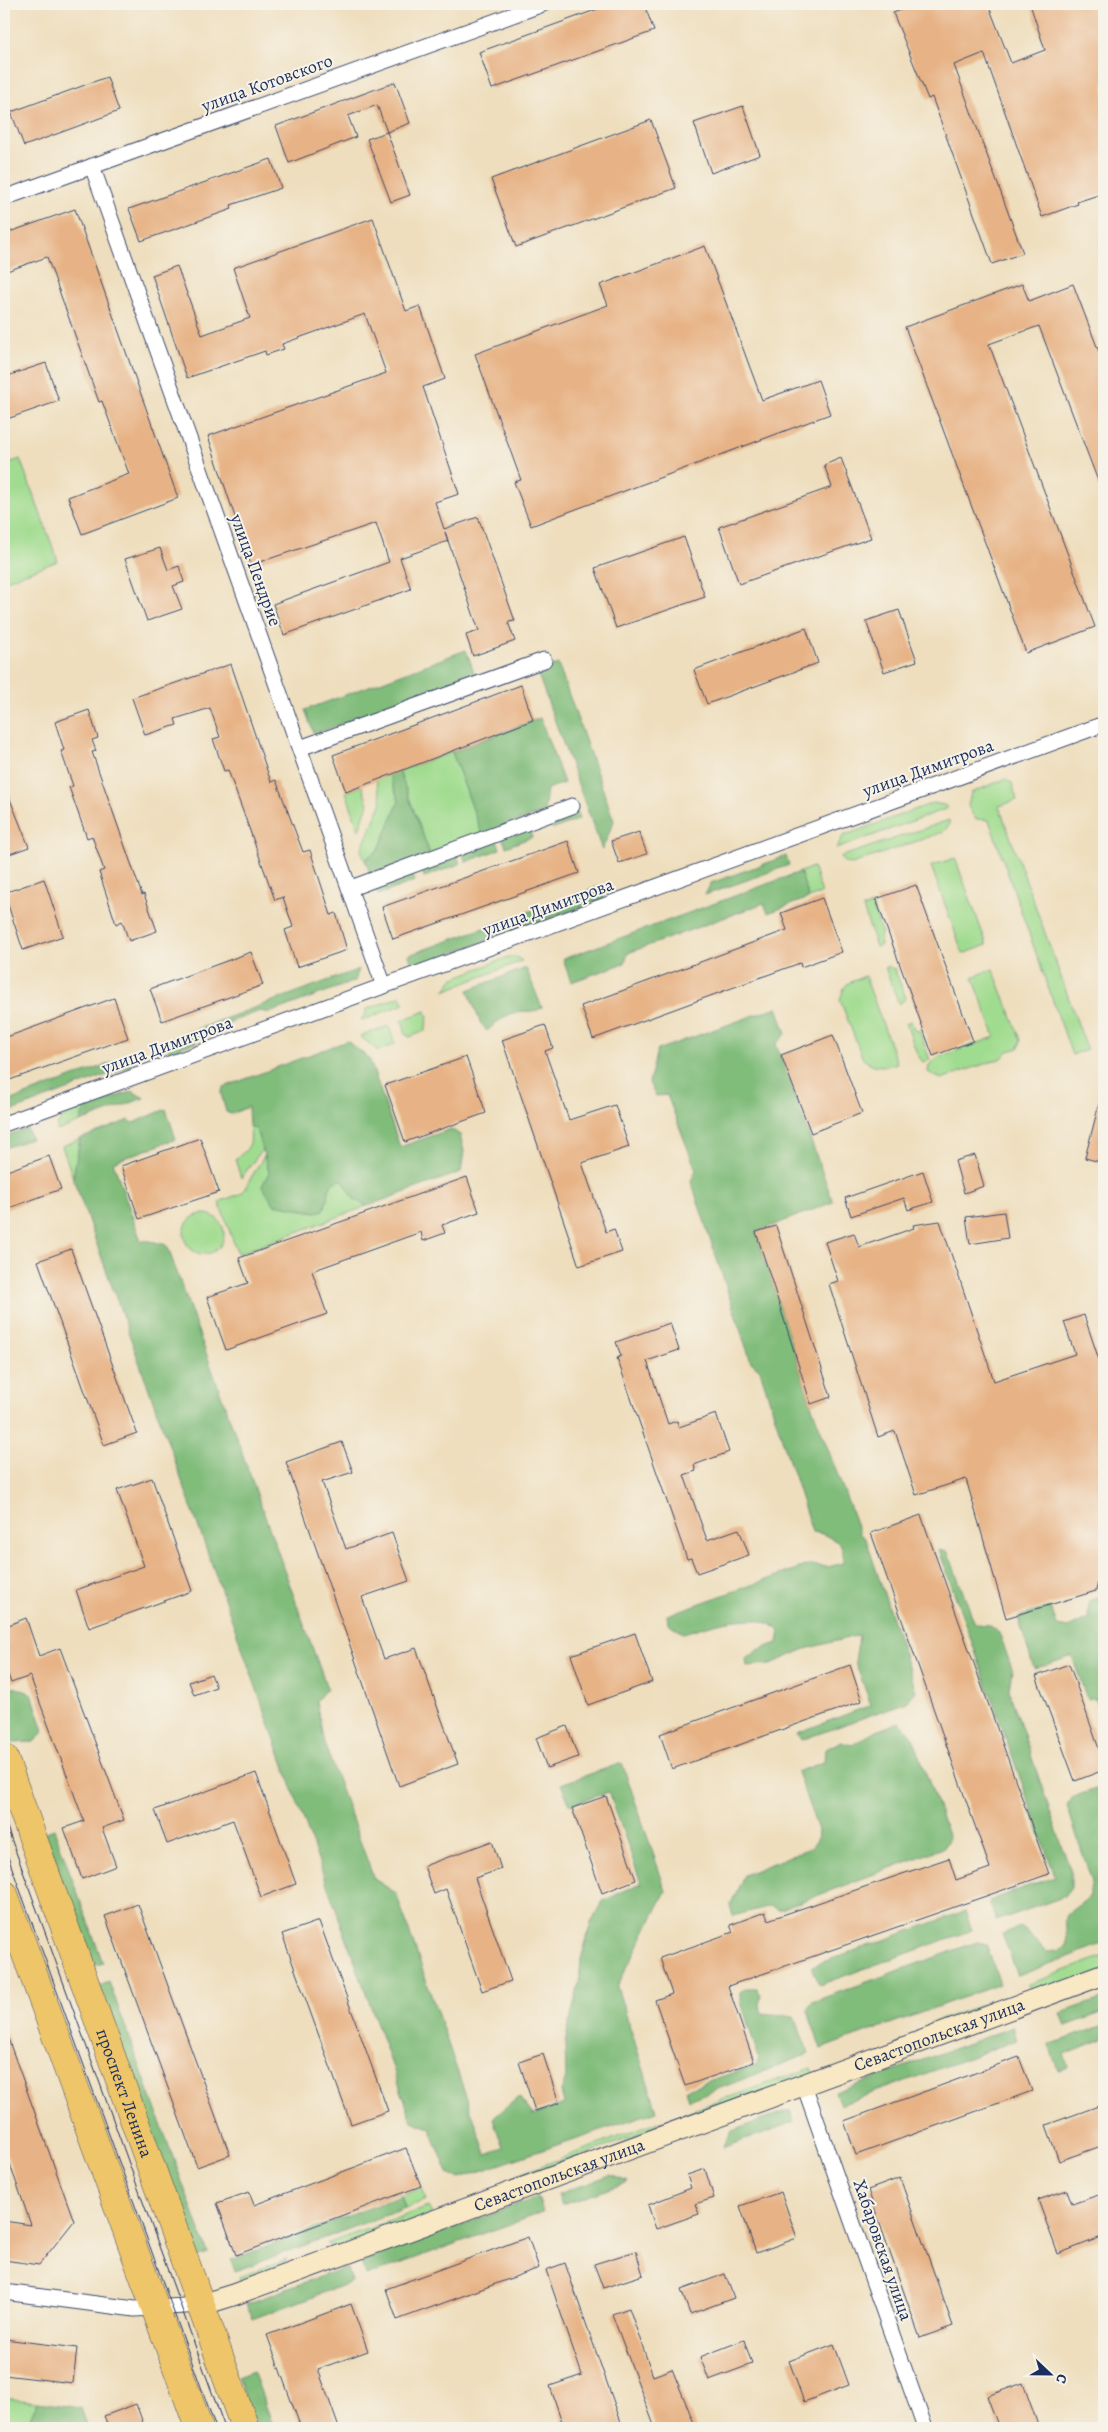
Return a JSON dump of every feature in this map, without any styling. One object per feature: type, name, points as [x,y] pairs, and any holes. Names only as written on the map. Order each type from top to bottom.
[{"type":"highway","name":"проспект Ленина","points":[[4,1758],[244,2428]]},
{"type":"highway","points":[[4,1894],[199,2428]]},
{"type":"street","name":"улица Котовского","points":[[4,198],[543,4]]},
{"type":"street","name":"улица Пендрие","points":[[92,166],[384,986]]},
{"type":"street","points":[[300,748],[544,660]]},
{"type":"street","name":"улица Димитрова","points":[[4,1124],[1104,724]]},
{"type":"street","points":[[350,888],[572,806]]},
{"type":"street","name":"Севастопольская улица","points":[[4,2292],[135,2309],[201,2305],[251,2289],[1104,1974]]},
{"type":"street","name":"Хабаровская улица","points":[[804,2085],[925,2428]]},
{"type":"green space","points":[[20,459],[58,561],[4,581],[4,465]]},
{"type":"green space","points":[[466,650],[475,675],[314,734],[305,710]]},
{"type":"green space","points":[[558,664],[614,821],[602,850],[537,672]]},
{"type":"green space","points":[[540,718],[564,783],[547,789],[544,812],[482,834],[452,752]]},
{"type":"green space","points":[[452,752],[482,834],[430,854],[399,771]]},
{"type":"green space","points":[[399,771],[430,854],[371,876],[365,860],[379,849],[399,801],[389,775]]},
{"type":"green space","points":[[389,775],[399,801],[379,849],[365,860],[361,850],[382,802],[376,780]]},
{"type":"green space","points":[[1005,779],[1012,783],[1017,800],[999,806],[1087,1049],[1072,1055],[989,820],[975,819],[968,806],[971,793]]},
{"type":"green space","points":[[362,786],[368,804],[359,830],[346,792]]},
{"type":"green space","points":[[933,803],[944,805],[948,808],[836,849],[843,836]]},
{"type":"green space","points":[[575,808],[579,819],[553,829],[549,818]]},
{"type":"green space","points":[[949,820],[949,825],[943,832],[852,864],[845,863],[840,857]]},
{"type":"green space","points":[[528,826],[532,837],[506,847],[502,836]]},
{"type":"green space","points":[[496,837],[500,849],[466,862],[461,850]]},
{"type":"green space","points":[[456,852],[460,864],[424,877],[420,865]]},
{"type":"green space","points":[[786,856],[789,865],[705,895],[711,883]]},
{"type":"green space","points":[[955,858],[987,945],[963,954],[931,866]]},
{"type":"green space","points":[[813,867],[822,893],[809,898],[800,872]]},
{"type":"green space","points":[[411,870],[415,881],[378,895],[374,883]]},
{"type":"green space","points":[[800,872],[809,898],[768,913],[764,903],[628,953],[625,963],[571,982],[563,959]]},
{"type":"green space","points":[[600,886],[604,899],[413,967],[409,955]]},
{"type":"green space","points":[[872,905],[882,934],[879,936],[881,945],[876,947],[863,908]]},
{"type":"green space","points":[[508,957],[517,957],[522,961],[444,991],[454,978]]},
{"type":"green space","points":[[889,966],[892,969],[894,968],[906,998],[899,1004],[885,967]]},
{"type":"green space","points":[[526,968],[542,1008],[509,1015],[487,1031],[480,1022],[468,990]]},
{"type":"green space","points":[[359,969],[355,981],[269,1013],[260,1011],[203,1032],[196,1042],[169,1052],[165,1041]]},
{"type":"green space","points":[[993,969],[1021,1040],[1019,1048],[1008,1051],[1002,1058],[941,1079],[928,1072],[929,1065],[936,1058],[995,1037],[973,977]]},
{"type":"green space","points":[[865,976],[897,1063],[879,1066],[863,1059],[840,1000],[848,983]]},
{"type":"green space","points":[[401,996],[404,1004],[361,1021],[367,1009]]},
{"type":"green space","points":[[777,1007],[786,1034],[776,1044],[833,1202],[756,1232],[811,1404],[860,1534],[866,1539],[916,1691],[907,1702],[801,1740],[797,1733],[871,1705],[855,1662],[859,1635],[805,1649],[771,1664],[747,1666],[746,1659],[758,1650],[778,1643],[780,1631],[770,1624],[746,1619],[733,1620],[683,1633],[668,1623],[667,1615],[808,1565],[828,1567],[843,1563],[841,1544],[823,1534],[812,1532],[760,1370],[751,1362],[691,1181],[696,1170],[667,1095],[656,1096],[649,1083],[657,1050]]},
{"type":"green space","points":[[426,1011],[428,1017],[425,1031],[410,1037],[406,1035],[402,1020]]},
{"type":"green space","points":[[911,1021],[915,1031],[919,1030],[930,1060],[923,1062],[917,1054],[906,1023]]},
{"type":"green space","points":[[389,1026],[395,1044],[378,1051],[360,1036]]},
{"type":"green space","points":[[347,1041],[369,1058],[400,1147],[451,1129],[460,1135],[464,1151],[461,1172],[367,1206],[355,1200],[342,1179],[331,1184],[324,1210],[316,1212],[274,1204],[262,1186],[269,1172],[256,1129],[249,1126],[248,1107],[231,1114],[226,1112],[221,1093],[224,1087]]},
{"type":"green space","points":[[130,1056],[133,1065],[4,1114],[4,1103]]},
{"type":"green space","points":[[132,1091],[144,1098],[80,1122],[85,1108]]},
{"type":"green space","points":[[85,1108],[80,1122],[57,1131],[57,1126],[62,1118]]},
{"type":"green space","points":[[166,1109],[176,1139],[113,1162],[141,1241],[167,1245],[327,1688],[316,1701],[324,1743],[374,1879],[396,1893],[486,2154],[503,2148],[493,2118],[519,2097],[533,2115],[564,2104],[561,2091],[566,2078],[565,2042],[579,1983],[581,1959],[591,1923],[603,1901],[641,1883],[609,1792],[570,1805],[561,1784],[622,1763],[666,1891],[617,1987],[657,2111],[460,2178],[448,2173],[430,2128],[412,2121],[73,1178],[80,1139],[129,1120],[133,1123]]},
{"type":"green space","points":[[249,1126],[256,1129],[262,1150],[241,1178],[235,1159],[249,1145],[251,1137]]},
{"type":"green space","points":[[27,1128],[31,1139],[4,1148],[4,1137]]},
{"type":"green space","points":[[80,1139],[73,1178],[62,1146]]},
{"type":"green space","points":[[264,1156],[269,1172],[296,1209],[316,1212],[324,1210],[331,1184],[342,1179],[355,1200],[367,1206],[238,1254],[219,1202],[242,1193]]},
{"type":"green space","points":[[208,1214],[215,1217],[221,1223],[224,1234],[223,1242],[215,1251],[208,1254],[200,1254],[193,1251],[185,1242],[184,1230],[187,1223],[196,1215]]},
{"type":"green space","points":[[939,1550],[948,1552],[975,1624],[989,1625],[999,1632],[1012,1669],[1009,1691],[1071,1872],[1071,1887],[1063,1897],[996,1921],[989,1901],[1055,1876]]},
{"type":"green space","points":[[1098,1597],[1104,1600],[1104,1723],[1096,1699],[1087,1699],[1072,1656],[1034,1669],[1018,1617],[1051,1607],[1057,1626],[1068,1628],[1088,1618],[1089,1601]]},
{"type":"green space","points":[[4,1683],[32,1694],[44,1731],[34,1742],[11,1743],[4,1736]]},
{"type":"green space","points":[[900,1722],[913,1737],[949,1838],[943,1848],[779,1910],[771,1906],[733,1916],[730,1906],[744,1875],[812,1847],[817,1840],[818,1830],[797,1772],[824,1762],[825,1749],[840,1742],[852,1745],[876,1731]]},
{"type":"green space","points":[[1104,1786],[1104,1943],[1018,1976],[1002,1934],[1020,1927],[1031,1935],[1046,1952],[1057,1951],[1067,1946],[1066,1917],[1088,1898],[1092,1882],[1067,1806],[1073,1797]]},
{"type":"green space","points":[[54,1829],[103,1963],[87,1968],[39,1835]]},
{"type":"green space","points":[[965,1911],[972,1930],[819,1985],[812,1966]]},
{"type":"green space","points":[[977,1942],[986,1944],[1000,1984],[821,2049],[807,2009],[812,2002]]},
{"type":"green space","points":[[1104,1956],[1104,1970],[1037,1995],[1027,1985]]},
{"type":"green space","points":[[109,1982],[208,2253],[192,2259],[94,1988]]},
{"type":"green space","points":[[746,1988],[757,1988],[761,1996],[759,2005],[762,2013],[794,2016],[809,2054],[689,2100],[686,2089],[755,2065],[759,2059],[741,2002],[741,1992]]},
{"type":"green space","points":[[1003,1997],[1007,2006],[943,2029],[929,2024]]},
{"type":"green space","points":[[1104,1998],[1104,2012],[1066,2026],[1061,2013]]},
{"type":"green space","points":[[1104,2025],[1104,2039],[1064,2054],[1068,2067],[1058,2070],[1049,2045]]},
{"type":"green space","points":[[1013,2027],[1017,2040],[840,2105],[835,2092]]},
{"type":"green space","points":[[811,2068],[814,2075],[687,2118],[682,2114]]},
{"type":"green space","points":[[790,2110],[794,2122],[723,2148],[732,2131]]},
{"type":"green space","points":[[658,2122],[658,2127],[520,2179],[517,2175]]},
{"type":"green space","points":[[610,2175],[628,2182],[562,2205],[558,2194]]},
{"type":"green space","points":[[422,2188],[426,2200],[405,2208],[401,2196]]},
{"type":"green space","points":[[401,2196],[405,2208],[235,2271],[231,2260]]},
{"type":"green space","points":[[538,2197],[543,2212],[366,2276],[361,2262]]},
{"type":"green space","points":[[428,2207],[432,2214],[337,2248],[326,2244]]},
{"type":"green space","points":[[287,2259],[276,2273],[242,2285],[239,2277]]},
{"type":"green space","points":[[346,2267],[352,2282],[252,2319],[246,2304]]},
{"type":"green space","points":[[253,2371],[274,2428],[256,2428],[237,2377]]},
{"type":"green space","points":[[4,2398],[37,2402],[26,2428],[4,2428]]},
{"type":"green space","points":[[37,2402],[81,2408],[88,2428],[26,2428]]},
{"type":"building","points":[[612,4],[644,4],[654,31],[492,89],[479,52]]},
{"type":"building","points":[[917,4],[988,4],[1011,63],[1045,50],[1030,4],[1104,4],[1104,193],[1077,202],[1078,204],[1042,217],[984,53],[954,65],[1023,253],[992,264],[932,97],[928,99],[893,13]]},
{"type":"building","points":[[107,77],[119,111],[24,146],[11,112]]},
{"type":"building","points":[[395,82],[410,123],[387,132],[377,105],[348,116],[356,137],[289,163],[276,126]]},
{"type":"building","points":[[743,106],[760,155],[711,173],[694,123]]},
{"type":"building","points":[[651,120],[676,188],[516,247],[491,179]]},
{"type":"building","points":[[387,132],[410,195],[391,202],[367,139]]},
{"type":"building","points":[[271,159],[281,188],[231,205],[232,209],[141,241],[129,209]]},
{"type":"building","points":[[75,209],[178,498],[82,534],[68,497],[129,474],[102,401],[99,402],[47,257],[4,272],[4,234]]},
{"type":"building","points":[[373,218],[406,311],[420,306],[445,379],[423,387],[459,494],[435,502],[444,529],[478,517],[515,621],[508,622],[515,641],[473,656],[466,635],[479,631],[445,532],[448,541],[400,558],[411,589],[284,635],[273,604],[389,562],[376,523],[251,565],[208,436],[386,373],[365,314],[282,344],[284,349],[266,355],[265,351],[187,378],[152,275],[177,266],[202,335],[250,318],[233,268]]},
{"type":"building","points":[[705,246],[762,400],[818,380],[830,414],[531,526],[514,482],[521,480],[475,354],[608,305],[600,285]]},
{"type":"building","points":[[1022,284],[1029,301],[1073,284],[1104,365],[1103,494],[1039,326],[989,344],[1095,627],[1026,653],[905,327]]},
{"type":"building","points":[[46,363],[59,401],[4,420],[4,377]]},
{"type":"building","points":[[841,458],[871,538],[739,584],[719,527],[832,487],[824,465]]},
{"type":"building","points":[[684,537],[705,597],[616,628],[595,568]]},
{"type":"building","points":[[160,548],[168,570],[179,566],[184,582],[173,586],[182,609],[147,621],[125,559]]},
{"type":"building","points":[[899,610],[917,661],[884,672],[866,621]]},
{"type":"building","points":[[806,628],[818,663],[707,704],[694,670]]},
{"type":"building","points":[[231,664],[271,782],[276,780],[303,852],[310,850],[331,915],[336,913],[347,950],[297,967],[285,930],[293,927],[283,897],[275,900],[228,770],[224,771],[213,739],[220,737],[210,708],[175,719],[177,725],[145,735],[132,698]]},
{"type":"building","points":[[521,685],[533,720],[346,792],[333,755]]},
{"type":"building","points":[[89,710],[98,738],[92,740],[96,751],[92,752],[142,895],[144,894],[157,931],[129,941],[122,921],[116,924],[99,872],[104,870],[92,836],[87,838],[69,787],[73,786],[61,751],[64,750],[55,722]]},
{"type":"building","points":[[4,784],[29,847],[4,856]]},
{"type":"building","points":[[639,832],[647,854],[619,863],[611,841]]},
{"type":"building","points":[[568,841],[579,873],[393,939],[382,907]]},
{"type":"building","points":[[44,879],[63,936],[23,950],[4,893]]},
{"type":"building","points":[[916,885],[973,1041],[933,1056],[876,899]]},
{"type":"building","points":[[822,898],[842,952],[801,967],[800,963],[593,1039],[581,1006],[787,930],[781,913]]},
{"type":"building","points":[[251,952],[263,985],[162,1021],[150,989]]},
{"type":"building","points":[[114,998],[128,1038],[4,1082],[4,1038]]},
{"type":"building","points":[[545,1025],[553,1048],[545,1051],[569,1120],[615,1105],[629,1147],[582,1163],[606,1232],[614,1229],[622,1252],[579,1266],[502,1040]]},
{"type":"building","points":[[833,1035],[862,1113],[811,1133],[781,1055]]},
{"type":"building","points":[[466,1057],[486,1113],[405,1142],[385,1085]]},
{"type":"building","points":[[1099,1104],[1104,1105],[1104,1163],[1085,1158]]},
{"type":"building","points":[[200,1138],[219,1192],[139,1219],[121,1166]]},
{"type":"building","points":[[975,1155],[984,1186],[964,1193],[955,1161]]},
{"type":"building","points":[[49,1156],[61,1189],[4,1210],[4,1172]]},
{"type":"building","points":[[923,1171],[933,1202],[908,1210],[904,1198],[851,1216],[845,1198]]},
{"type":"building","points":[[467,1177],[479,1212],[442,1225],[445,1233],[423,1241],[421,1232],[312,1271],[327,1314],[226,1350],[207,1297],[248,1283],[239,1258]]},
{"type":"building","points":[[1004,1212],[1008,1238],[970,1244],[966,1217]]},
{"type":"building","points":[[940,1221],[994,1381],[1075,1354],[1064,1322],[1084,1315],[1104,1375],[1104,1555],[1096,1591],[1006,1618],[966,1479],[916,1495],[895,1431],[878,1437],[829,1284],[838,1281],[825,1242],[854,1233],[859,1247],[914,1228],[913,1225]]},
{"type":"building","points":[[776,1226],[831,1397],[811,1404],[756,1232]]},
{"type":"building","points":[[71,1249],[137,1433],[104,1445],[38,1261]]},
{"type":"building","points":[[670,1323],[679,1350],[647,1361],[668,1424],[677,1421],[679,1427],[716,1414],[729,1452],[694,1465],[696,1471],[684,1475],[707,1540],[739,1529],[749,1555],[697,1573],[691,1558],[687,1559],[617,1358],[621,1356],[616,1342]]},
{"type":"building","points":[[342,1442],[353,1472],[322,1482],[346,1549],[392,1533],[409,1581],[362,1597],[384,1659],[416,1648],[458,1764],[399,1786],[286,1462]]},
{"type":"building","points":[[152,1478],[192,1591],[89,1628],[76,1590],[144,1566],[117,1490]]},
{"type":"building","points":[[921,1515],[1049,1874],[728,1986],[754,2062],[685,2086],[655,2000],[672,1994],[660,1958],[733,1932],[730,1925],[765,1912],[768,1920],[949,1858],[956,1880],[990,1868],[871,1533]]},
{"type":"building","points":[[26,1618],[39,1656],[60,1648],[124,1820],[102,1828],[116,1866],[82,1879],[64,1828],[84,1821],[30,1676],[11,1683],[4,1663],[4,1627]]},
{"type":"building","points":[[635,1633],[652,1682],[588,1705],[571,1655]]},
{"type":"building","points":[[1069,1664],[1104,1763],[1104,1770],[1075,1781],[1036,1676]]},
{"type":"building","points":[[850,1665],[862,1701],[672,1769],[660,1734]]},
{"type":"building","points":[[211,1674],[216,1687],[194,1695],[189,1682]]},
{"type":"building","points":[[567,1726],[578,1757],[547,1768],[536,1738]]},
{"type":"building","points":[[256,1773],[296,1884],[261,1897],[233,1820],[167,1844],[155,1810]]},
{"type":"building","points":[[606,1796],[636,1880],[602,1893],[572,1808]]},
{"type":"building","points":[[492,1841],[501,1869],[475,1878],[511,1981],[482,1991],[446,1889],[434,1894],[424,1866]]},
{"type":"building","points":[[138,1904],[230,2155],[197,2167],[105,1916]]},
{"type":"building","points":[[319,1921],[388,2111],[351,2124],[282,1934]]},
{"type":"building","points":[[4,2033],[6,2033],[74,2221],[39,2265],[4,2260],[4,2221],[31,2225],[4,2147]]},
{"type":"building","points":[[543,2054],[559,2103],[535,2111],[519,2062]]},
{"type":"building","points":[[1019,2057],[1032,2091],[856,2155],[844,2121]]},
{"type":"building","points":[[1104,2104],[1104,2145],[1059,2161],[1046,2125]]},
{"type":"building","points":[[406,2148],[421,2186],[236,2255],[217,2203],[249,2192],[254,2205]]},
{"type":"building","points":[[705,2169],[714,2198],[695,2204],[699,2214],[656,2229],[648,2205],[691,2188],[687,2175]]},
{"type":"building","points":[[900,2178],[953,2326],[920,2338],[868,2190]]},
{"type":"building","points":[[1067,2190],[1072,2204],[1104,2193],[1104,2236],[1058,2254],[1038,2200]]},
{"type":"building","points":[[781,2192],[797,2238],[756,2253],[740,2206]]},
{"type":"building","points":[[528,2237],[539,2268],[397,2320],[386,2289]]},
{"type":"building","points":[[636,2251],[643,2275],[603,2288],[594,2264]]},
{"type":"building","points":[[565,2263],[623,2428],[564,2428],[550,2386],[582,2375],[546,2270]]},
{"type":"building","points":[[725,2274],[734,2298],[690,2314],[681,2290]]},
{"type":"building","points":[[351,2304],[368,2351],[318,2369],[339,2428],[301,2428],[267,2335]]},
{"type":"building","points":[[629,2308],[653,2376],[672,2369],[696,2428],[655,2428],[612,2314]]},
{"type":"building","points":[[4,2339],[77,2348],[73,2383],[4,2375]]},
{"type":"building","points":[[744,2340],[752,2364],[709,2380],[700,2357]]},
{"type":"building","points":[[834,2344],[849,2385],[804,2402],[789,2361]]},
{"type":"building","points":[[1023,2383],[1039,2428],[999,2428],[987,2396]]},
{"type":"building","points":[[136,2404],[145,2428],[109,2428],[104,2416]]},
{"type":"tram line","points":[[4,1819],[225,2428]]},
{"type":"tram line","points":[[4,1846],[216,2428]]}]
